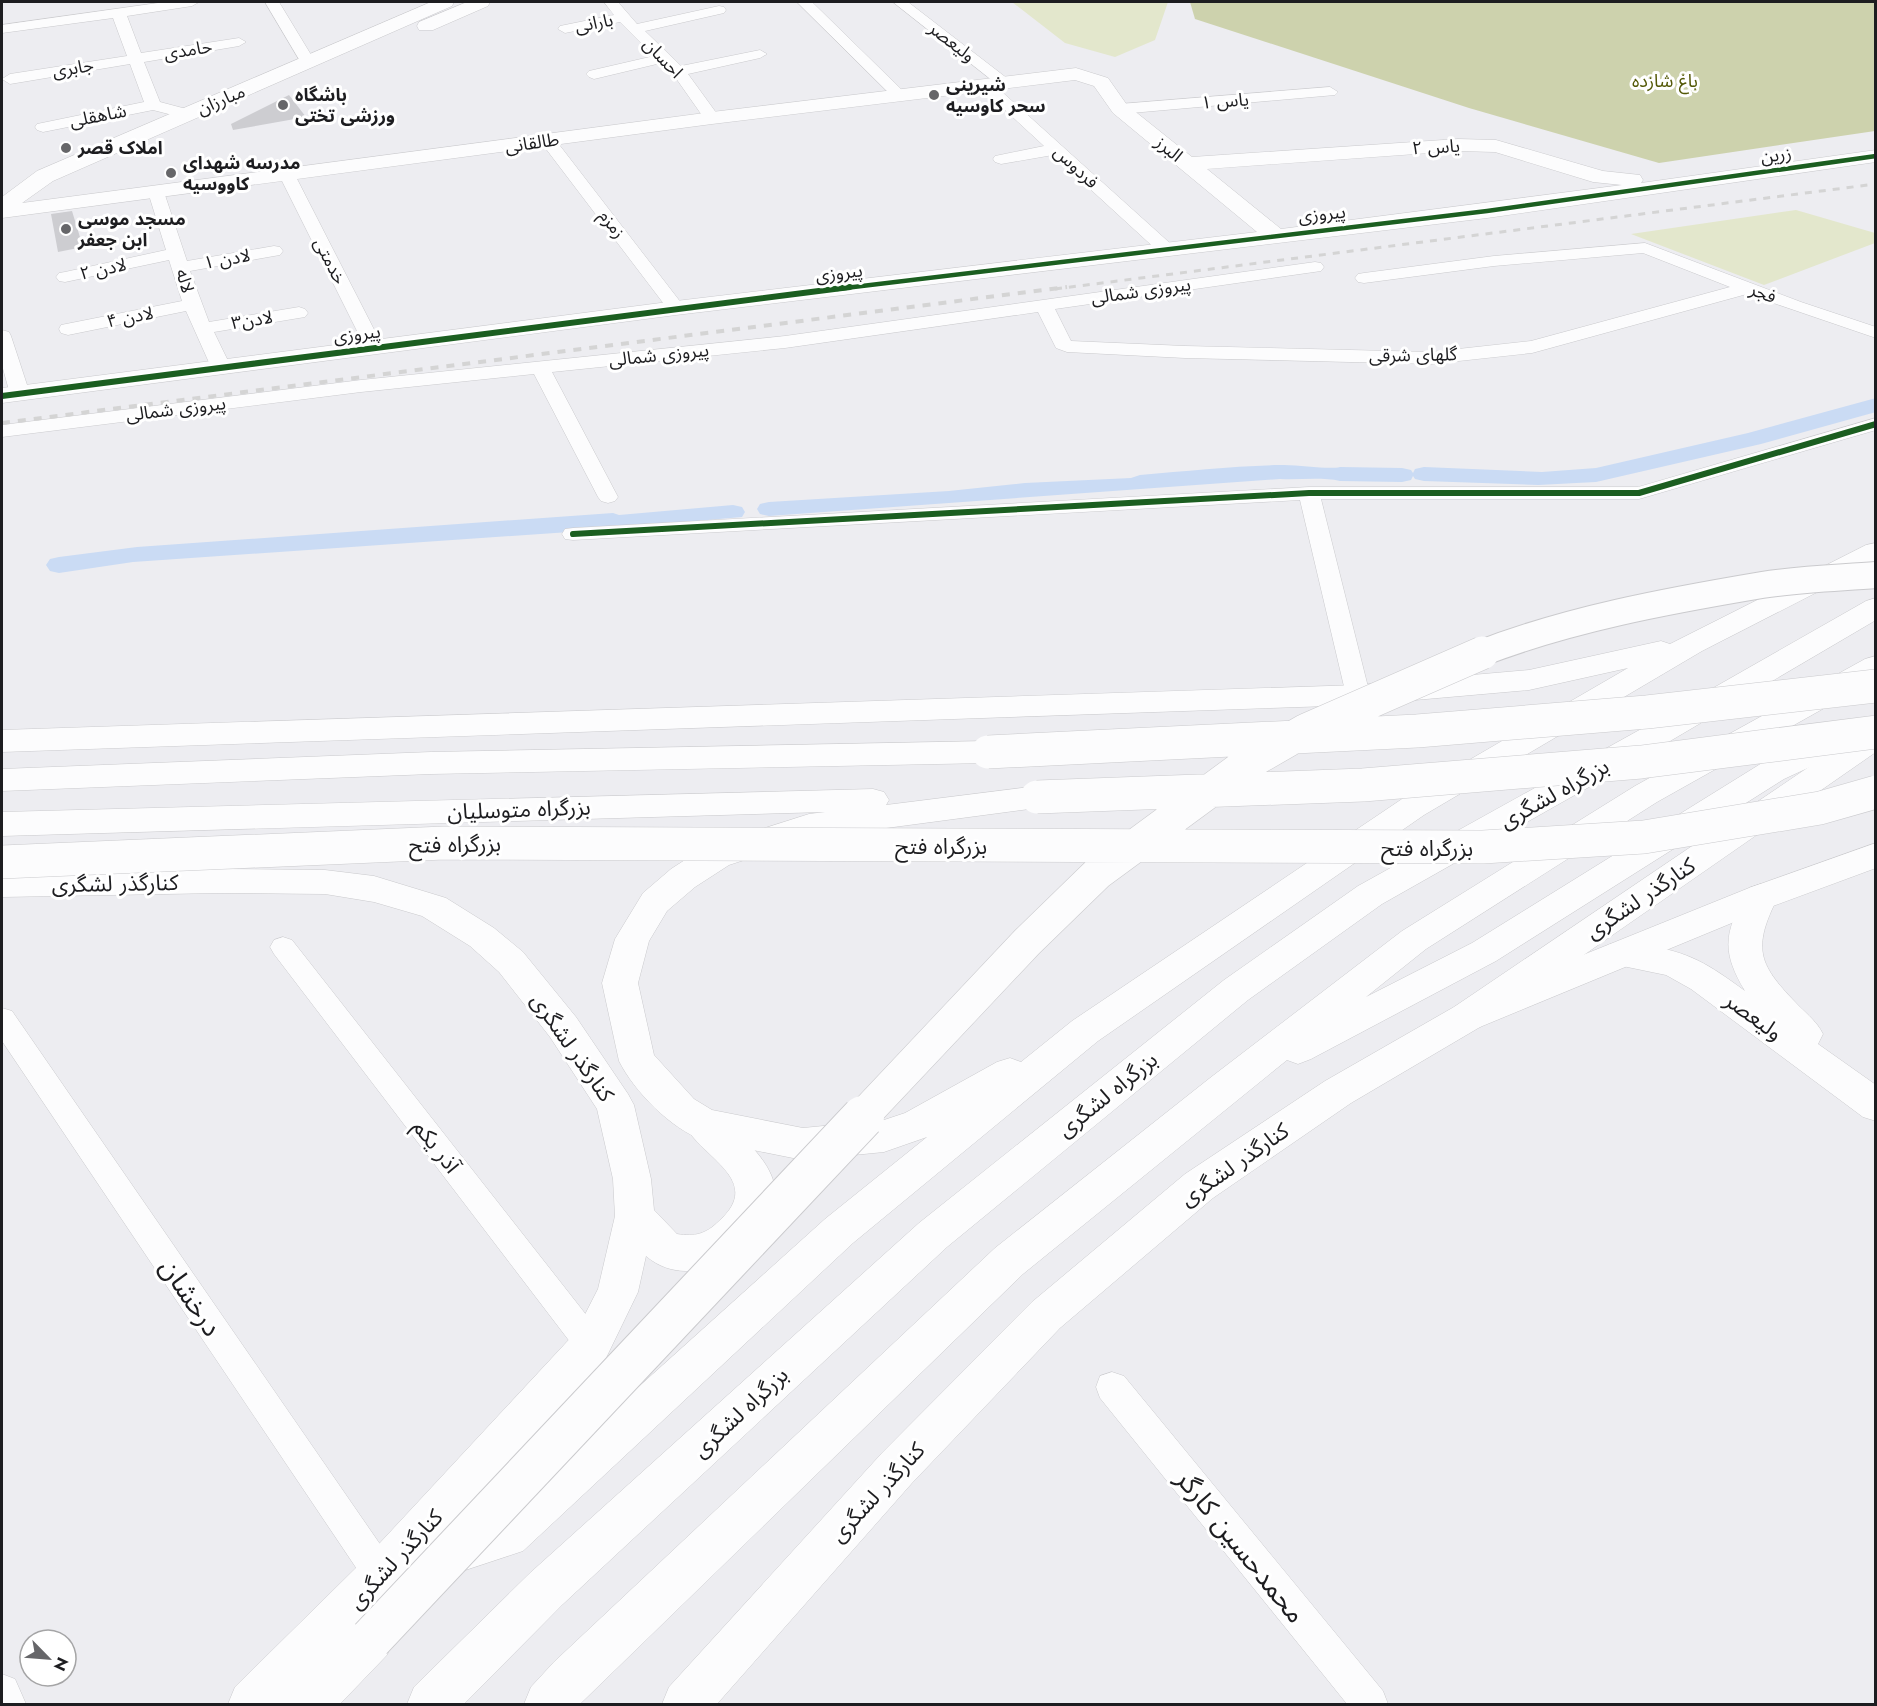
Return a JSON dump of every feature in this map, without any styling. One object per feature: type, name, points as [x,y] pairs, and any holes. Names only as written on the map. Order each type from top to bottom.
[{"type":"main road","name":"مبارزان","points":[[2,207],[45,176],[445,2]]},
{"type":"main road","name":"مبارزان","points":[[56,203],[79,182],[481,2]]},
{"type":"main road","name":"طالقانی","points":[[2,212],[56,203],[156,192],[712,118],[1063,75]]},
{"type":"main road","name":"البرز","points":[[1063,75],[1086,76],[1101,82],[1120,109],[1275,235]]},
{"type":"main road","name":"یاس ۲","points":[[1186,164],[1458,145],[1496,146],[1601,177],[1682,184]]},
{"type":"main road","name":"زرین","points":[[1682,184],[1875,156]]},
{"type":"main road","points":[[45,176],[79,182]]},
{"type":"main road","name":"پیروزی","points":[[10,395],[676,308],[1486,210],[1682,184]]},
{"type":"main road","points":[[381,1575],[507,1535],[839,1231],[1085,1031],[1413,807],[1692,644],[1875,551]]},
{"type":"main road","points":[[308,1704],[1027,942],[1098,873],[1245,765],[1306,730],[1448,666],[1510,642],[1598,617],[1675,601],[1764,585],[1875,575]]},
{"type":"main road","name":"بزرگراه لشگری","points":[[431,1704],[546,1589],[933,1235],[1236,990],[1370,895],[1654,736],[1875,607]]},
{"type":"main road","points":[[2,741],[1358,695],[1529,680],[1692,644]]},
{"type":"main road","name":"بزرگراه لشگری","points":[[548,1704],[1009,1261],[1222,1089],[1414,940],[1646,794],[1875,666]]},
{"type":"main road","name":"بزرگراه متوسلیان","points":[[2,780],[431,763],[988,752],[1417,730],[1647,712],[1875,686]]},
{"type":"main road","points":[[1222,1089],[1484,952],[1773,771],[1875,724]]},
{"type":"main road","points":[[634,1216],[665,1248],[693,1253],[709,1250],[740,1228],[756,1202],[754,1180],[739,1160],[703,1124],[681,1110],[637,1061],[626,1019],[620,983],[632,939],[655,902],[683,878],[717,856],[809,826],[1037,798],[1374,784],[1641,762],[1875,732]]},
{"type":"main road","name":"کنارگذر لشگری","points":[[694,1701],[897,1468],[1046,1315],[1199,1186],[1338,1092],[1467,1017],[1875,737]]},
{"type":"main road","name":"بزرگراه فتح","points":[[2,862],[444,843],[1483,848],[1644,837],[1820,808],[1875,792]]},
{"type":"main road","name":"بزرگراه متوسلیان","points":[[2,824],[413,813],[705,802],[1037,798]]},
{"type":"main road","points":[[1467,1017],[1761,897],[1875,855]]},
{"type":"main road","name":"کنارگذر لشگری","points":[[2,885],[220,881],[325,882],[374,889],[434,907],[482,937],[511,962],[563,1026],[615,1105],[632,1179],[634,1216],[618,1292],[591,1345],[381,1575],[252,1704]]},
{"type":"main road","name":"ولیعصر","points":[[1761,897],[1747,924],[1744,949],[1759,985],[1790,1020],[1875,1104]]},
{"type":"main road","name":"ولیعصر","points":[[1620,954],[1673,963],[1703,979],[1875,1104]]},
{"type":"main road","points":[[703,1124],[803,1144],[884,1136],[917,1125],[1085,1031]]},
{"type":"street","points":[[2,29],[192,2]]},
{"type":"street","points":[[272,2],[308,63]]},
{"type":"street","name":"احسان","points":[[611,2],[634,29],[678,71],[712,118]]},
{"type":"street","points":[[804,2],[899,95]]},
{"type":"street","name":"ولیعصر","points":[[900,2],[994,83]]},
{"type":"street","points":[[634,29],[719,10]]},
{"type":"street","points":[[118,12],[153,105],[188,114]]},
{"type":"street","name":"بارانی","points":[[565,29],[623,17]]},
{"type":"street","name":"حامدی","points":[[137,58],[239,42]]},
{"type":"street","points":[[678,71],[760,54]]},
{"type":"street","name":"جابری","points":[[10,79],[137,58]]},
{"type":"street","points":[[594,74],[664,58]]},
{"type":"street","name":"فردوس","points":[[994,83],[1057,149],[1166,249]]},
{"type":"street","name":"یاس ۱","points":[[1120,109],[1330,92]]},
{"type":"street","name":"شاهقلی","points":[[43,127],[153,105]]},
{"type":"street","name":"زمزم","points":[[548,141],[676,308]]},
{"type":"street","points":[[1001,159],[1057,149]]},
{"type":"street","name":"خدمتی","points":[[287,175],[374,347]]},
{"type":"street","name":"لاله","points":[[156,192],[192,304],[221,367]]},
{"type":"street","name":"فجر","points":[[1364,278],[1494,261],[1639,248],[1652,249],[1747,288],[1875,333]]},
{"type":"street","name":"لادن ۱","points":[[179,260],[274,251]]},
{"type":"street","name":"لادن ۲","points":[[65,277],[179,260]]},
{"type":"street","name":"پیروزی شمالی","points":[[2,431],[349,387],[785,342],[1315,267]]},
{"type":"street","name":"گلهای شرقی","points":[[1043,304],[1063,344],[1071,346],[1431,358],[1532,347],[1747,288]]},
{"type":"street","name":"لادن ۴","points":[[68,329],[192,304]]},
{"type":"street","name":"لادن۳","points":[[205,328],[299,313]]},
{"type":"street","points":[[2,336],[10,395]]},
{"type":"street","points":[[540,366],[608,497]]},
{"type":"street","points":[[573,534],[1309,493],[1639,493],[1875,424]]},
{"type":"street","points":[[1309,493],[1358,695]]},
{"type":"street","name":"آذر یکم","points":[[283,947],[591,1345]]},
{"type":"street","name":"درخشان","points":[[2,1019],[381,1575]]},
{"type":"street","name":"محمدحسین کارگر","points":[[1112,1387],[1370,1704]]},
{"type":"street","points":[[2,1692],[8,1704]]},
{"type":"green space","points":[[1012,2],[1168,2],[1155,40],[1115,57],[1065,43]]},
{"type":"green space","name":"باغ شازده","points":[[1190,2],[1875,2],[1875,131],[1659,163],[1469,108],[1195,19]]},
{"type":"green space","points":[[1796,210],[1875,233],[1875,243],[1764,285],[1631,234]]},
{"type":"building","name":"باشگاه ورزشی تختی","points":[[289,95],[306,117],[233,130],[231,124]]},
{"type":"building","name":"مسجد موسی ابن جعفر","points":[[72,211],[83,247],[58,252],[51,214]]},
{"type":"waterway","points":[[1546,478],[1596,475],[1753,439],[1876,405]]},
{"type":"waterway","points":[[1140,482],[1280,472],[1322,473]]},
{"type":"waterway","points":[[1340,474],[1402,475]]},
{"type":"waterway","points":[[1424,474],[1538,478]]},
{"type":"waterway","points":[[1025,490],[1127,484]]},
{"type":"waterway","points":[[958,496],[1014,491]]},
{"type":"waterway","points":[[862,502],[945,497]]},
{"type":"waterway","points":[[769,509],[852,503]]},
{"type":"waterway","points":[[628,520],[733,512]]},
{"type":"waterway","points":[[137,555],[613,521]]},
{"type":"waterway","points":[[59,565],[124,557]]},
{"type":"railway","points":[[1055,289],[1876,184]]},
{"type":"railway","points":[[2,423],[1067,287]]},
{"type":"cycle path","points":[[2,396],[676,308],[1487,211],[1876,156]]},
{"type":"cycle path","points":[[573,534],[1309,493],[1639,493],[1876,424]]},
{"type":"place","name":"شیرینی سحر کاوسیه","points":[[934,95]]},
{"type":"place","name":"باشگاه ورزشی تختی","points":[[283,105]]},
{"type":"place","name":"املاک قصر","points":[[66,148]]},
{"type":"place","name":"مدرسه شهدای کاووسیه","points":[[171,173]]},
{"type":"place","name":"مسجد موسی ابن جعفر","points":[[66,229]]}]
